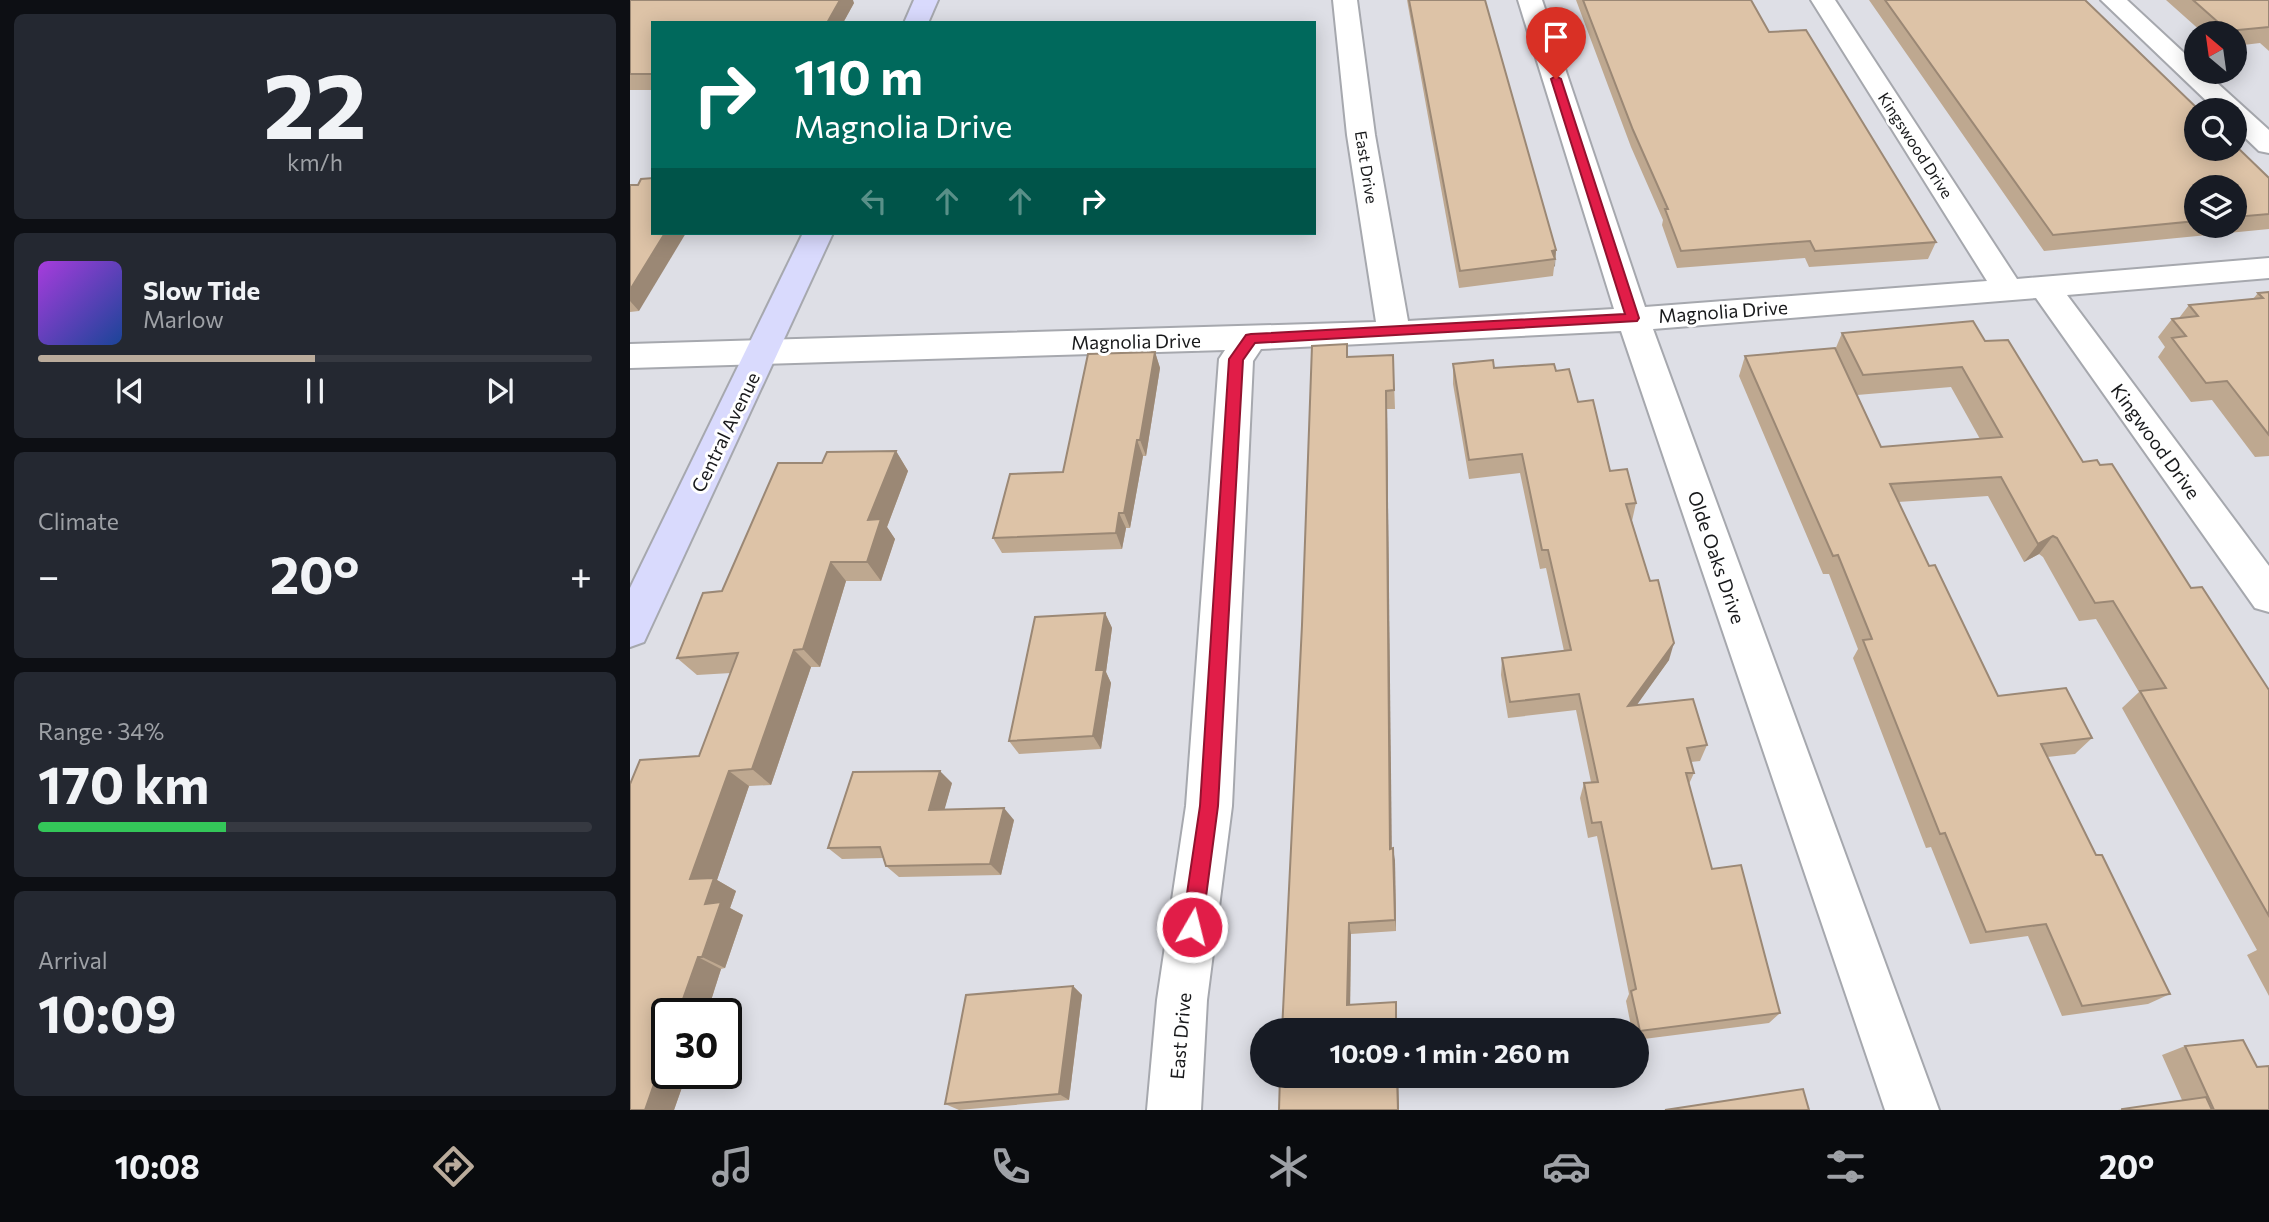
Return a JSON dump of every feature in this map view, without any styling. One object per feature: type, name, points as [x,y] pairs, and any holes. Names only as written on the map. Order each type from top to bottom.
[{"type":"street","points":[[917,21],[926,0]]},
{"type":"street","name":"East Drive","points":[[1345,0],[1361,135],[1394,332]]},
{"type":"street","name":"Olde Oaks Drive","points":[[1530,0],[1633,318],[1912,1110]]},
{"type":"street","name":"Kingswood Drive","points":[[1823,0],[2008,290]]},
{"type":"street","points":[[2113,0],[2218,98]]},
{"type":"street","points":[[2247,125],[2269,145]]},
{"type":"street","name":"Central Avenue","points":[[630,630],[817,235]]},
{"type":"street","name":"Magnolia Drive","points":[[630,356],[764,349],[1251,338],[1394,332],[1633,318],[2269,268]]},
{"type":"street","name":"Kingwood Drive","points":[[2044,286],[2269,596]]},
{"type":"street","name":"East Drive","points":[[1174,1110],[1182,1000],[1209,806],[1236,359],[1251,338]]},
{"type":"building","points":[[630,0],[840,0],[828,21],[651,21],[651,74],[630,74]]},
{"type":"building","points":[[1409,0],[1485,0],[1556,250],[1552,251],[1555,259],[1460,271]]},
{"type":"building","points":[[1583,0],[1751,0],[1769,32],[1806,30],[1936,242],[1815,251],[1810,241],[1681,251],[1665,209],[1668,209],[1633,130]]},
{"type":"building","points":[[1885,0],[2085,0],[2187,98],[2184,98],[2184,161],[2247,161],[2247,157],[2269,178],[2269,214],[2247,216],[2247,175],[2184,175],[2184,222],[2053,235]]},
{"type":"building","points":[[2193,0],[2269,0],[2269,27],[2247,29],[2247,21],[2217,21]]},
{"type":"building","points":[[651,178],[651,235],[664,235],[630,290],[630,185],[638,185],[641,179]]},
{"type":"building","points":[[2269,292],[2269,435],[2227,381],[2206,383],[2172,338],[2186,336],[2172,319],[2198,316],[2189,305],[2263,298],[2258,293]]},
{"type":"building","points":[[1973,321],[1985,341],[2008,340],[2083,462],[2097,460],[2100,465],[2112,464],[2191,588],[2202,587],[2269,690],[2269,916],[2140,691],[2166,688],[2113,601],[2095,603],[2057,538],[2053,536],[2038,544],[2001,477],[1890,484],[1929,566],[1935,565],[1998,696],[2066,688],[2092,738],[2041,744],[2096,855],[2102,855],[2170,994],[2082,1006],[2046,924],[1986,932],[1945,833],[1940,834],[1863,640],[1872,639],[1838,555],[1833,556],[1745,356],[1835,348],[1881,447],[2002,437],[1962,367],[1863,375],[1842,333]]},
{"type":"building","points":[[1347,344],[1347,357],[1393,355],[1394,390],[1386,391],[1390,849],[1393,848],[1395,920],[1349,923],[1347,1005],[1396,1002],[1396,1018],[1283,1018],[1302,625],[1312,346]]},
{"type":"building","points":[[1155,352],[1140,440],[1137,440],[1124,513],[1119,513],[1116,533],[993,538],[1010,474],[1063,472],[1088,354]]},
{"type":"building","points":[[1493,360],[1494,368],[1554,364],[1556,371],[1569,369],[1578,402],[1593,400],[1610,471],[1627,469],[1636,503],[1626,504],[1650,581],[1658,580],[1674,643],[1628,706],[1693,699],[1707,745],[1687,748],[1694,773],[1686,773],[1712,869],[1741,865],[1780,1013],[1649,1030],[1649,1018],[1637,1018],[1631,991],[1636,989],[1601,822],[1592,823],[1584,783],[1598,782],[1579,694],[1510,702],[1502,658],[1571,650],[1548,550],[1542,550],[1522,454],[1469,460],[1453,364]]},
{"type":"building","points":[[896,451],[868,520],[881,519],[867,562],[831,562],[803,649],[794,650],[752,769],[729,771],[690,879],[714,878],[705,904],[721,902],[702,957],[698,957],[683,998],[651,998],[652,1089],[645,1110],[630,1110],[630,784],[640,760],[699,756],[738,653],[677,658],[703,593],[722,591],[778,463],[822,463],[827,452]]},
{"type":"building","points":[[1105,613],[1096,670],[1104,670],[1093,736],[1009,741],[1035,617]]},
{"type":"building","points":[[940,771],[929,810],[1004,808],[990,864],[886,866],[880,847],[828,848],[853,772]]},
{"type":"building","points":[[1073,986],[1059,1094],[945,1104],[966,995]]},
{"type":"building","points":[[2243,1040],[2257,1067],[2269,1066],[2269,1110],[2214,1110],[2185,1046]]},
{"type":"building","points":[[1280,1088],[1397,1088],[1398,1110],[1279,1110]]},
{"type":"building","points":[[1803,1089],[1809,1110],[1665,1110]]},
{"type":"building","points":[[2206,1097],[2212,1110],[2122,1110],[2122,1109]]},
{"type":"route","points":[[1192,927],[1209,806],[1236,359],[1251,338],[1633,318],[1556,79]]}]
